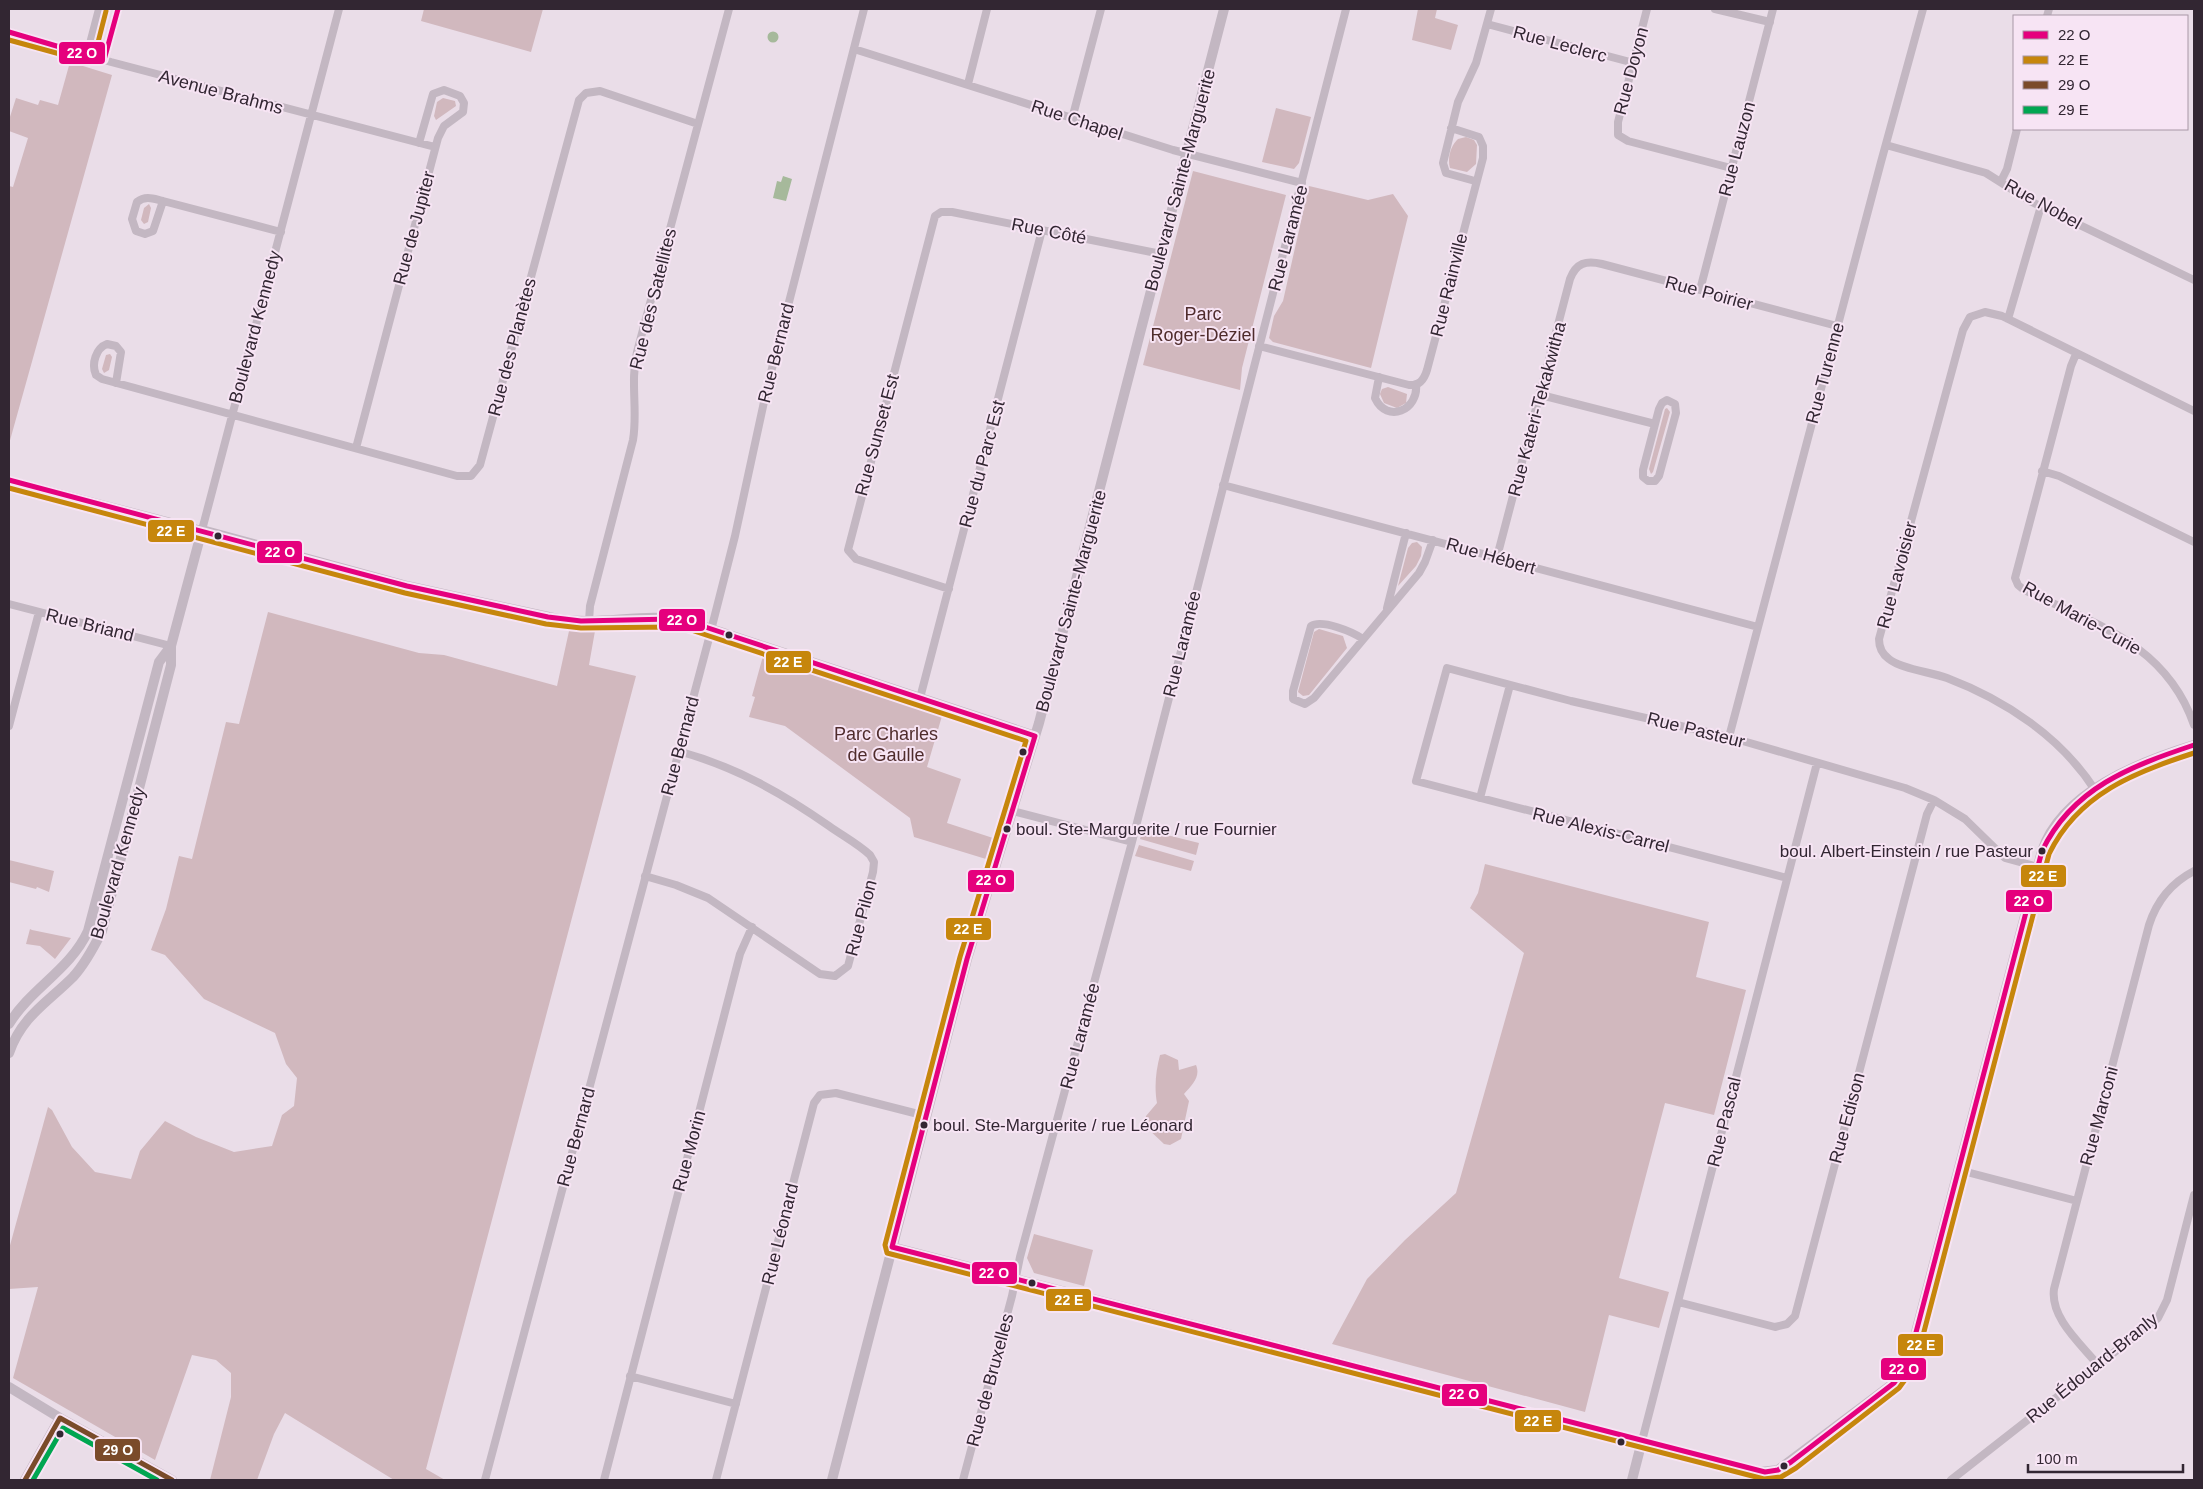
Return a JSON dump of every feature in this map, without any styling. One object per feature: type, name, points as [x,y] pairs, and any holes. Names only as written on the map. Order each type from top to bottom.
[{"type":"street","points":[[87,55],[99,9]]},
{"type":"street","points":[[104,60],[118,9]]},
{"type":"street","name":"Boulevard Kennedy","points":[[9,1024],[24,1004],[65,966],[81,944],[90,927],[159,662],[170,646],[202,530],[339,9]]},
{"type":"street","name":"Rue des Satellites","points":[[589,621],[590,606],[633,440],[636,417],[633,385],[636,352],[728,9]]},
{"type":"street","name":"Rue Bernard","points":[[485,1480],[711,629],[767,388],[864,9]]},
{"type":"street","points":[[968,84],[987,9]]},
{"type":"street","points":[[1072,118],[1100,9]]},
{"type":"street","name":"Boulevard Sainte-Marguerite","points":[[832,1480],[968,959],[1035,736],[1224,9]]},
{"type":"street","name":"Rue Laramée","points":[[1015,1279],[1132,842],[1346,9]]},
{"type":"street","points":[[1475,181],[1450,175],[1443,170],[1442,163],[1461,94],[1478,58],[1491,9]]},
{"type":"street","name":"Rue Doyon","points":[[1648,9],[1618,122],[1618,135],[1628,141],[1732,168]]},
{"type":"street","points":[[1716,9],[1770,22]]},
{"type":"street","name":"Rue Lauzon","points":[[1700,290],[1774,9]]},
{"type":"street","name":"Rue Turenne","points":[[1729,737],[1923,9]]},
{"type":"street","name":"Rue Leclerc","points":[[1487,24],[1634,63]]},
{"type":"street","name":"Avenue Brahms","points":[[9,32],[104,60],[311,116],[435,147]]},
{"type":"street","name":"Rue Chapel","points":[[854,49],[1187,154],[1302,183]]},
{"type":"street","name":"Rue de Jupiter","points":[[356,448],[435,147],[442,129],[459,116],[464,109],[463,99],[450,92],[440,91],[433,94],[419,143]]},
{"type":"street","name":"Rue des Planètes","points":[[116,383],[121,352],[116,346],[107,344],[102,346],[97,352],[94,370],[98,378],[116,383],[233,414],[462,477],[470,476],[476,472],[482,459],[579,100],[586,93],[600,91],[698,124]]},
{"type":"street","name":"Rue Rainville","points":[[1379,377],[1375,398],[1383,409],[1394,413],[1404,410],[1414,402],[1417,392],[1416,384],[1422,381],[1427,370],[1475,181],[1483,158],[1482,142],[1475,135],[1451,128]]},
{"type":"street","points":[[2001,181],[2007,169],[2017,130]]},
{"type":"street","name":"Rue Nobel","points":[[1886,145],[1986,173],[2041,206],[2194,280]]},
{"type":"street","points":[[163,201],[153,231],[145,234],[136,231],[132,219],[137,202],[145,198],[163,201],[281,232]]},
{"type":"street","points":[[2008,319],[2041,206]]},
{"type":"street","name":"Rue Côté","points":[[937,214],[952,212],[1161,254]]},
{"type":"street","name":"Rue Sunset Est","points":[[937,214],[932,224],[848,550],[850,556],[856,559],[949,589]]},
{"type":"street","name":"Rue du Parc Est","points":[[920,698],[1042,230]]},
{"type":"street","name":"Rue Poirier","points":[[1581,264],[1590,262],[1602,264],[1837,326]]},
{"type":"street","name":"Rue Kateri-Tekakwitha","points":[[1497,557],[1570,279],[1574,270],[1581,264]]},
{"type":"street","name":"Rue Lavoisier","points":[[2095,790],[2083,771],[2056,744],[2019,715],[1989,697],[1958,682],[1893,662],[1886,657],[1879,639],[1965,324],[1970,317],[1985,312],[2008,319],[2194,411]]},
{"type":"street","points":[[1259,346],[1379,377],[1416,384]]},
{"type":"street","name":"Rue Marie-Curie","points":[[2076,354],[2070,366],[2015,578],[2018,585],[2118,636],[2146,653],[2162,667],[2177,686],[2194,725]]},
{"type":"street","points":[[1541,395],[1655,424]]},
{"type":"street","points":[[1666,400],[1675,404],[1676,413],[1660,472],[1657,479],[1652,481],[1644,477],[1643,470],[1655,424],[1662,403],[1666,400]]},
{"type":"street","points":[[2042,471],[2058,476],[2194,542]]},
{"type":"street","points":[[9,480],[407,586],[558,619],[589,621],[671,619],[711,629],[1035,736]]},
{"type":"street","name":"Rue Hébert","points":[[1223,485],[1758,627]]},
{"type":"street","points":[[1386,612],[1406,533]]},
{"type":"street","points":[[1363,640],[1354,633],[1342,629],[1319,623],[1311,626],[1293,691],[1293,700],[1300,704],[1310,702],[1363,640],[1423,568],[1433,540]]},
{"type":"street","name":"Rue Briand","points":[[9,604],[170,646]]},
{"type":"street","points":[[9,726],[39,612]]},
{"type":"street","name":"Boulevard Kennedy","points":[[9,1053],[30,1016],[74,976],[90,954],[102,931],[172,665],[170,646]]},
{"type":"street","name":"Rue Pasteur","points":[[1416,781],[1447,668],[1510,685],[1729,737],[1905,788],[1934,800],[1970,824],[2005,858],[2038,867]]},
{"type":"street","points":[[1480,798],[1510,685]]},
{"type":"street","points":[[892,1247],[1642,1441],[1757,1476],[1771,1472],[1791,1462],[1894,1383],[1902,1374],[1910,1357],[2038,867],[2046,840],[2056,822],[2069,808],[2095,790],[2138,766],[2194,745]]},
{"type":"street","name":"Rue Pilon","points":[[645,876],[698,893],[752,927],[815,971],[830,976],[841,974],[850,960],[873,872],[872,858],[802,807],[762,783],[728,768],[678,751]]},
{"type":"street","name":"Rue Pascal","points":[[1632,1480],[1817,763]]},
{"type":"street","name":"Rue Alexis-Carrel","points":[[1416,781],[1787,878]]},
{"type":"street","name":"Rue Edison","points":[[1678,1302],[1775,1326],[1787,1324],[1795,1316],[1927,814],[1934,800]]},
{"type":"street","points":[[1012,811],[1132,842]]},
{"type":"street","name":"Rue Marconi","points":[[2098,1365],[2060,1317],[2053,1303],[2054,1289],[2152,917],[2158,902],[2168,890],[2194,871]]},
{"type":"street","name":"Rue Morin","points":[[604,1480],[740,954],[752,927]]},
{"type":"street","name":"Rue Léonard","points":[[716,1480],[814,1102],[820,1095],[836,1093],[926,1116]]},
{"type":"street","points":[[1959,1170],[2077,1201]]},
{"type":"street","name":"Rue Édouard-Branly","points":[[1951,1480],[2150,1325],[2162,1311],[2194,1195]]},
{"type":"street","name":"Rue de Bruxelles","points":[[963,1480],[1015,1279]]},
{"type":"street","points":[[630,1376],[736,1404]]},
{"type":"street","points":[[9,1387],[60,1418],[172,1480]]},
{"type":"street","points":[[25,1480],[60,1418]]},
{"type":"green space","points":[[424,9],[543,9],[531,52],[421,21]]},
{"type":"green space","points":[[1418,9],[1437,9],[1435,18],[1458,25],[1451,50],[1412,40]]},
{"type":"green space","points":[[70,62],[112,75],[9,444],[9,186],[13,187],[28,138],[9,131],[9,120],[16,98],[38,105],[40,100],[58,105]]},
{"type":"green space","points":[[443,98],[455,101],[456,106],[436,120],[434,116],[437,102]]},
{"type":"green space","points":[[1276,108],[1311,117],[1299,163],[1294,169],[1262,162]]},
{"type":"green space","points":[[1466,137],[1474,140],[1477,145],[1476,164],[1467,172],[1450,168],[1449,160],[1453,145],[1458,139]]},
{"type":"green space","name":"Parc Roger-Déziel","points":[[1193,171],[1286,195],[1242,368],[1240,390],[1143,365]]},
{"type":"green space","name":"Parc Roger-Déziel","points":[[1309,186],[1368,200],[1393,194],[1408,216],[1371,368],[1273,342],[1269,338],[1274,316],[1283,301]]},
{"type":"green space","points":[[149,204],[151,208],[148,222],[144,224],[141,220],[144,208]]},
{"type":"green space","points":[[110,354],[112,357],[109,370],[104,373],[102,369],[106,355]]},
{"type":"green space","points":[[1388,387],[1407,394],[1406,403],[1397,408],[1384,403],[1380,394],[1382,389]]},
{"type":"green space","points":[[1667,408],[1670,412],[1651,474],[1649,469],[1665,409]]},
{"type":"green space","points":[[1417,542],[1422,547],[1421,556],[1416,566],[1398,586],[1408,548],[1412,543]]},
{"type":"green space","points":[[268,612],[419,653],[444,655],[557,686],[569,631],[595,631],[589,665],[636,676],[426,1469],[445,1480],[394,1480],[285,1413],[274,1434],[257,1480],[210,1480],[231,1397],[231,1373],[216,1360],[192,1355],[155,1460],[13,1378],[38,1287],[9,1289],[9,1249],[48,1107],[52,1110],[72,1147],[95,1172],[131,1179],[140,1151],[165,1121],[196,1137],[234,1152],[272,1146],[282,1115],[294,1106],[297,1078],[286,1064],[275,1033],[204,999],[165,955],[151,950],[166,909],[179,856],[192,859],[226,722],[239,724]]},
{"type":"green space","points":[[1319,629],[1343,636],[1347,648],[1309,695],[1303,696],[1298,692],[1314,632]]},
{"type":"green space","name":"Parc Charles de Gaulle","points":[[763,656],[942,716],[927,767],[961,779],[947,823],[993,838],[986,859],[914,837],[910,818],[785,726],[749,717],[755,697],[752,696]]},
{"type":"green space","points":[[1143,829],[1199,843],[1196,855],[1140,839]]},
{"type":"green space","points":[[1139,845],[1194,861],[1191,871],[1135,856]]},
{"type":"green space","points":[[9,860],[54,871],[49,892],[37,887],[36,889],[9,882]]},
{"type":"green space","points":[[1485,864],[1709,922],[1696,977],[1746,990],[1714,1115],[1665,1103],[1619,1278],[1669,1292],[1659,1328],[1609,1315],[1585,1412],[1332,1344],[1367,1279],[1405,1240],[1456,1193],[1524,953],[1470,908],[1478,893]]},
{"type":"green space","points":[[30,929],[71,938],[55,959],[40,946],[26,944]]},
{"type":"green space","points":[[1165,1054],[1178,1060],[1179,1070],[1196,1065],[1197,1069],[1195,1081],[1184,1094],[1189,1101],[1181,1139],[1170,1145],[1164,1144],[1145,1126],[1146,1116],[1157,1103],[1157,1067],[1160,1055]]},
{"type":"green space","points":[[1034,1234],[1093,1250],[1084,1286],[1034,1273],[1027,1258]]},
{"type":"shaded area","points":[[773,31],[779,37],[773,43],[767,37]]},
{"type":"shaded area","points":[[783,176],[792,179],[786,201],[773,198],[777,181],[781,182]]},
{"type":"transit line","points":[[9,32],[104,60],[118,9]]},
{"type":"transit line","points":[[9,40],[89,62],[94,58],[106,11]]},
{"type":"transit line","points":[[9,480],[407,586],[548,617],[581,621],[671,619],[687,621],[1035,736],[967,959],[892,1247],[1765,1472],[1778,1470],[1791,1462],[1894,1383],[1908,1363],[2042,851],[2055,829],[2087,795],[2126,771],[2194,745]]},
{"type":"transit line","points":[[9,488],[405,593],[546,624],[581,628],[685,628],[1026,741],[960,957],[885,1245],[887,1253],[1764,1479],[1781,1477],[1796,1468],[1899,1388],[1915,1366],[2049,854],[2061,833],[2092,801],[2110,788],[2151,768],[2194,753]]},
{"type":"transit line","points":[[25,1480],[60,1418],[172,1480]]},
{"type":"transit line","points":[[33,1480],[63,1428],[157,1480]]},
{"type":"place","name":"boul. Ste-Marguerite / rue Fournier","points":[[1007,829]]},
{"type":"place","name":"boul. Albert-Einstein / rue Pasteur","points":[[2042,851]]},
{"type":"place","name":"boul. Ste-Marguerite / rue Léonard","points":[[924,1125]]}]
